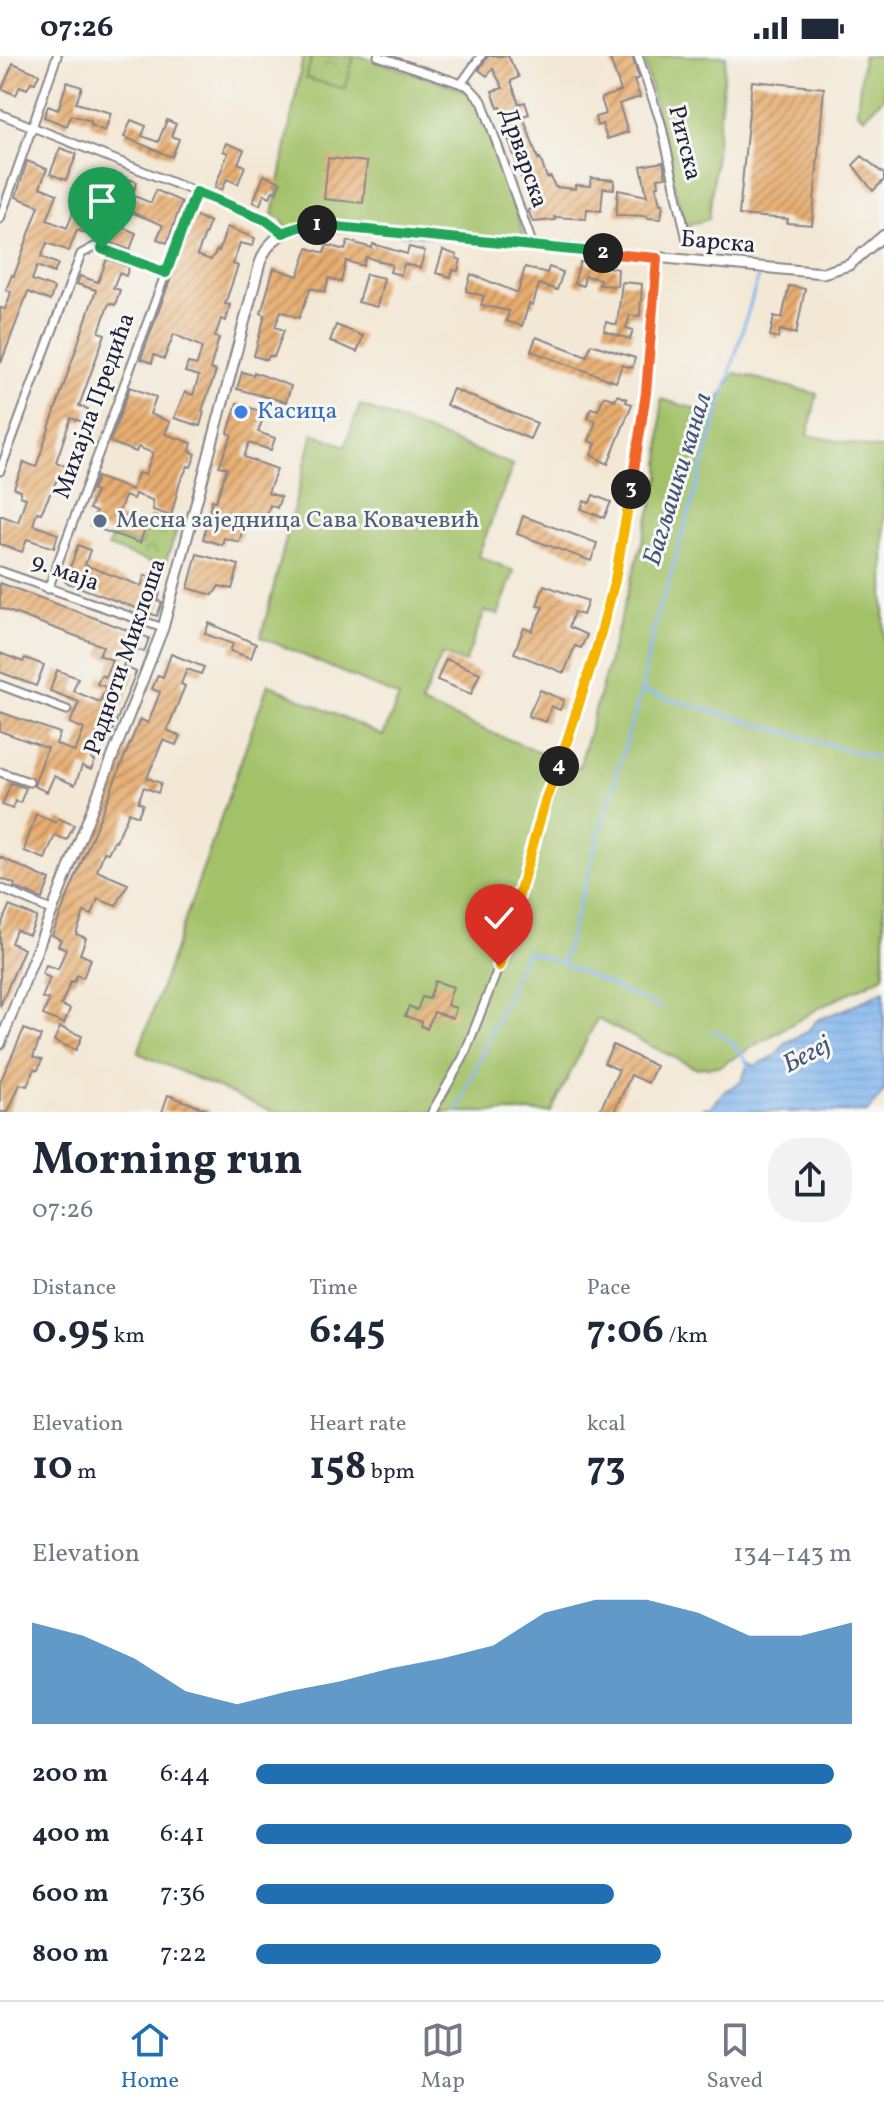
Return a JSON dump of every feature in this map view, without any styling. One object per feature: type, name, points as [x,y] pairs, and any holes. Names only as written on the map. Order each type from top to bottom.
[{"type":"street","points":[[0,219],[57,56]]},
{"type":"street","name":"Дрварска","points":[[378,56],[473,89],[482,101],[533,247]]},
{"type":"street","points":[[461,84],[481,56]]},
{"type":"street","name":"Ритска","points":[[638,56],[661,123],[687,240]]},
{"type":"street","points":[[0,114],[266,220],[283,233]]},
{"type":"street","name":"Михајла Предића","points":[[48,589],[196,192]]},
{"type":"street","name":"Барска","points":[[283,233],[299,227],[329,226],[823,273],[841,270],[884,235]]},
{"type":"street","name":"Радноти Миклоша","points":[[0,1044],[163,628],[260,263],[266,248],[283,233]]},
{"type":"street","points":[[0,471],[81,254],[94,247],[166,273]]},
{"type":"street","points":[[432,1112],[463,1058],[499,966],[546,798],[568,741],[615,580],[646,393],[657,258]]},
{"type":"street","name":"9. маја","points":[[0,571],[163,628]]},
{"type":"street","points":[[0,685],[67,710]]},
{"type":"street","points":[[0,772],[29,782]]},
{"type":"street","points":[[0,888],[53,911]]},
{"type":"green space","points":[[303,56],[360,56],[470,94],[477,103],[526,241],[286,228],[281,218],[273,215]]},
{"type":"green space","points":[[312,56],[354,56],[345,89],[306,78]]},
{"type":"green space","points":[[643,56],[726,56],[709,219],[684,226]]},
{"type":"green space","points":[[863,56],[884,56],[884,97],[864,117],[857,111]]},
{"type":"green space","points":[[735,373],[817,394],[808,435],[884,450],[884,976],[821,1007],[720,1066],[695,1068],[597,1019],[551,1112],[273,1112],[138,1053],[268,684],[383,736],[399,697],[261,637],[313,433],[345,446],[360,405],[513,465],[478,556],[514,571],[498,615],[485,611],[465,663],[442,654],[421,704],[579,768],[660,477],[661,399],[710,413]]},
{"type":"green space","points":[[151,517],[178,527],[164,567],[108,547],[112,535],[141,545]]},
{"type":"water","name":"Бегеј","points":[[884,990],[884,1091],[868,1112],[700,1112],[703,1108],[711,1107],[725,1091],[742,1081],[748,1062],[755,1066],[775,1056],[785,1043],[807,1032],[817,1020]]},
{"type":"building","points":[[488,56],[508,56],[519,77],[511,81],[519,104],[525,102],[529,114],[523,116],[538,159],[555,187],[575,189],[575,185],[590,186],[591,178],[614,180],[614,189],[603,188],[601,211],[587,209],[586,219],[554,217],[555,220],[533,222],[528,210],[532,209],[506,132],[509,131],[492,91],[503,88],[493,69],[487,76],[479,70]]},
{"type":"building","points":[[609,56],[632,56],[639,78],[634,80],[640,97],[619,104],[628,132],[607,139],[602,124],[597,126],[595,117],[606,114],[601,98],[621,91]]},
{"type":"building","points":[[13,63],[39,74],[35,83],[31,82],[27,89],[20,86],[16,95],[2,89]]},
{"type":"building","points":[[752,81],[824,88],[812,225],[787,223],[788,219],[739,215]]},
{"type":"building","points":[[67,82],[82,87],[76,103],[111,113],[105,131],[90,125],[91,121],[71,115],[67,126],[44,117],[48,106],[58,110]]},
{"type":"building","points":[[131,120],[146,126],[142,136],[158,142],[167,120],[176,124],[171,136],[179,139],[172,157],[124,137]]},
{"type":"building","points":[[226,143],[244,150],[238,163],[245,166],[238,184],[227,179],[222,190],[215,187],[228,153],[223,151]]},
{"type":"building","points":[[60,148],[77,154],[66,180],[50,174]]},
{"type":"building","points":[[862,156],[884,174],[884,180],[873,191],[853,165]]},
{"type":"building","points":[[328,158],[367,162],[363,203],[324,199]]},
{"type":"building","points":[[27,161],[47,169],[40,187],[57,194],[47,220],[67,228],[73,212],[93,219],[100,199],[88,194],[93,181],[116,190],[121,176],[137,182],[132,195],[151,203],[156,190],[182,202],[167,243],[157,239],[163,225],[109,203],[103,219],[136,233],[130,250],[77,230],[69,251],[47,243],[41,257],[58,264],[54,273],[37,266],[32,280],[54,288],[50,301],[28,292],[1,363],[0,308],[5,309],[8,302],[11,292],[6,290],[39,206],[16,197]]},
{"type":"building","points":[[663,162],[666,177],[658,178],[659,186],[656,186],[660,204],[663,204],[661,219],[616,215],[618,190],[647,196],[641,166]]},
{"type":"building","points":[[264,175],[281,182],[270,197],[264,194],[260,205],[253,202]]},
{"type":"building","points":[[194,215],[210,222],[197,255],[211,260],[219,251],[227,227],[255,238],[253,246],[240,243],[233,264],[238,266],[225,304],[230,305],[226,321],[221,319],[215,337],[219,338],[210,369],[216,371],[200,426],[174,418],[185,392],[193,395],[199,376],[185,372],[188,363],[197,365],[202,347],[174,334],[164,359],[154,355],[152,363],[141,359]]},
{"type":"building","points":[[348,241],[372,248],[373,244],[407,254],[409,247],[425,251],[420,268],[404,264],[401,275],[390,272],[392,265],[366,257],[363,266],[346,261],[341,282],[329,278],[325,292],[311,288],[299,318],[281,311],[275,327],[284,330],[274,357],[269,356],[267,360],[254,356],[265,315],[261,313],[274,268],[298,276],[308,248],[324,253],[327,245],[345,250]]},
{"type":"building","points":[[443,250],[457,255],[456,258],[461,260],[458,271],[453,270],[451,277],[436,273]]},
{"type":"building","points":[[107,259],[129,267],[126,276],[119,273],[113,288],[120,290],[115,305],[109,303],[99,332],[105,334],[79,406],[88,409],[83,422],[71,418],[56,462],[66,466],[63,475],[60,473],[41,513],[37,512],[33,525],[58,534],[54,548],[27,539],[22,552],[0,544],[0,515],[18,522],[26,498],[14,488],[24,462],[36,467],[96,290],[77,284],[80,276],[98,282]]},
{"type":"building","points":[[580,262],[618,269],[617,286],[599,285],[600,279],[585,276],[583,286],[574,283]]},
{"type":"building","points":[[525,267],[547,273],[549,267],[563,272],[557,290],[539,284],[522,326],[506,321],[509,311],[481,305],[484,296],[466,291],[471,274],[518,293]]},
{"type":"building","points":[[366,274],[384,278],[377,307],[358,302]]},
{"type":"building","points":[[622,282],[642,284],[640,316],[630,315],[626,328],[633,330],[630,339],[604,331],[606,322],[617,325]]},
{"type":"building","points":[[789,286],[805,289],[796,334],[780,330],[778,338],[770,336],[774,316],[782,318]]},
{"type":"building","points":[[336,325],[363,336],[357,352],[330,341]]},
{"type":"building","points":[[536,337],[587,356],[591,344],[635,358],[632,368],[622,365],[616,382],[531,351]]},
{"type":"building","points":[[242,372],[253,375],[254,372],[291,386],[286,402],[237,389]]},
{"type":"building","points":[[130,387],[156,397],[150,414],[170,422],[165,434],[192,443],[190,451],[196,454],[180,482],[171,516],[153,510],[152,500],[135,494],[133,499],[125,496],[117,517],[145,528],[140,543],[90,526],[96,512],[89,509],[96,492],[92,490],[97,477],[132,490],[138,473],[145,475],[153,453],[138,447],[136,452],[110,442]]},
{"type":"building","points":[[453,389],[537,423],[530,439],[446,405]]},
{"type":"building","points":[[617,395],[632,404],[608,464],[591,455],[596,444],[589,441],[596,421],[588,418],[591,408],[598,410],[604,396],[615,400]]},
{"type":"building","points":[[237,403],[265,413],[258,432],[275,438],[271,450],[249,443],[244,457],[277,469],[268,493],[281,497],[277,508],[270,505],[263,528],[245,522],[239,542],[224,538],[222,545],[203,539],[212,500],[216,501],[227,468],[219,466],[232,435],[228,433]]},
{"type":"building","points":[[593,495],[611,502],[604,518],[581,509],[584,501],[590,503]]},
{"type":"building","points":[[523,516],[597,543],[591,561],[517,534]]},
{"type":"building","points":[[78,545],[90,550],[85,565],[141,586],[145,575],[158,580],[154,591],[160,593],[158,601],[162,602],[157,616],[65,582]]},
{"type":"building","points":[[197,554],[239,565],[232,589],[219,586],[213,595],[188,588]]},
{"type":"building","points":[[0,583],[149,638],[144,652],[131,647],[123,666],[136,672],[108,742],[99,738],[91,759],[95,761],[91,770],[82,766],[75,785],[54,776],[47,792],[34,786],[47,748],[0,731],[0,712],[60,733],[56,744],[75,752],[84,729],[70,723],[79,702],[50,691],[57,670],[78,678],[73,691],[100,702],[106,687],[97,684],[101,675],[105,677],[112,660],[99,655],[103,646],[0,608]]},
{"type":"building","points":[[544,585],[588,601],[583,615],[574,612],[569,627],[587,635],[581,648],[575,646],[564,673],[514,653],[524,628],[532,631],[543,607],[537,606]]},
{"type":"building","points":[[209,623],[256,644],[251,658],[230,651],[233,644],[205,634]]},
{"type":"building","points":[[0,653],[23,662],[25,658],[44,665],[36,686],[0,672]]},
{"type":"building","points":[[171,654],[204,667],[201,674],[187,669],[181,684],[185,686],[167,730],[180,736],[176,745],[163,740],[147,778],[161,783],[158,793],[144,787],[138,802],[143,804],[138,816],[129,812],[116,842],[108,853],[104,852],[97,871],[128,884],[116,906],[98,899],[92,915],[84,912],[76,934],[86,938],[80,954],[91,959],[83,978],[77,975],[74,982],[71,981],[61,1005],[70,1009],[64,1024],[43,1015],[49,1000],[42,998],[50,978],[42,974],[46,965],[58,969],[66,949],[58,946],[61,940],[52,935],[140,719],[148,723],[160,692],[152,689],[158,675],[163,677]]},
{"type":"building","points":[[446,659],[480,673],[471,694],[437,680]]},
{"type":"building","points":[[540,690],[564,700],[560,710],[551,706],[546,722],[528,716]]},
{"type":"building","points":[[11,783],[26,788],[20,803],[15,801],[12,809],[2,805]]},
{"type":"building","points":[[36,814],[56,823],[58,818],[74,825],[67,840],[55,835],[45,859],[24,851]]},
{"type":"building","points":[[0,857],[50,880],[42,899],[0,878]]},
{"type":"building","points":[[9,906],[37,917],[29,935],[16,930],[11,943],[24,949],[0,1006],[0,927]]},
{"type":"building","points":[[435,981],[453,987],[447,1005],[456,1008],[453,1018],[434,1012],[427,1029],[421,1026],[422,1022],[405,1016],[409,1006],[417,1010],[422,997],[429,999]]},
{"type":"building","points":[[60,1027],[82,1036],[76,1050],[54,1041]]},
{"type":"building","points":[[24,1029],[41,1036],[33,1057],[42,1060],[38,1070],[34,1069],[27,1086],[20,1084],[8,1112],[0,1112],[0,1082]]},
{"type":"building","points":[[613,1045],[656,1066],[648,1083],[631,1075],[614,1112],[599,1112],[619,1070],[604,1063]]},
{"type":"building","points":[[168,1095],[210,1111],[210,1112],[162,1112]]},
{"type":"waterway","name":"Багљашки канал","points":[[660,1008],[562,963],[641,691],[657,613],[758,278]]},
{"type":"waterway","name":"Багљашки канал","points":[[641,691],[884,760]]},
{"type":"waterway","points":[[457,1112],[526,951],[562,963]]},
{"type":"waterway","points":[[712,1030],[734,1044],[748,1065]]},
{"type":"place","name":"Касица","points":[[241,412]]},
{"type":"place","name":"Месна заједница Сава Ковачевић","points":[[100,521]]},
{"type":"route","points":[[102,249],[166,273],[196,192],[266,220],[283,233],[316,225],[657,258],[646,393],[615,580],[564,754],[546,798],[499,966]]}]
